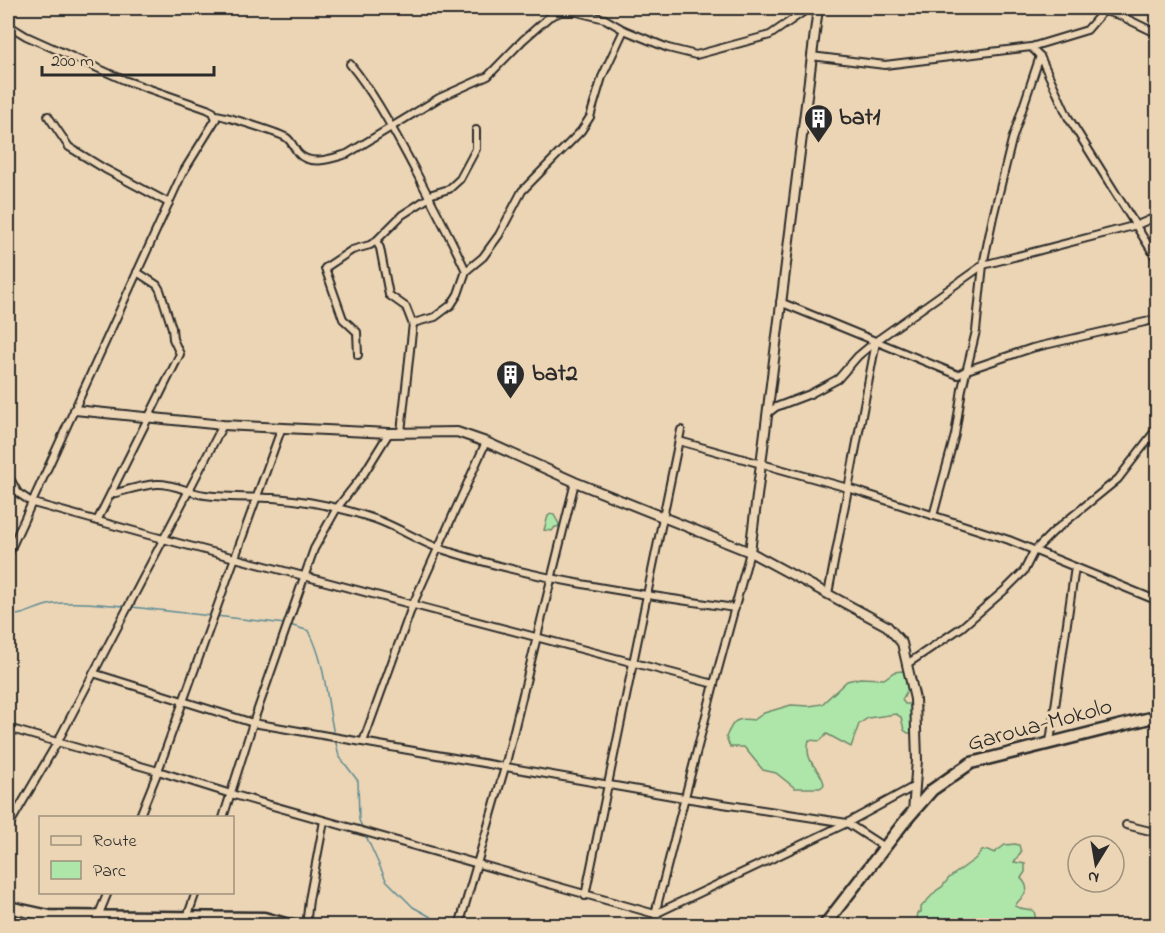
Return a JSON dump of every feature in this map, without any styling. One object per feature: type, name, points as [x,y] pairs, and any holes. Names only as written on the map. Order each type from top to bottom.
[{"type":"main road","name":"Garoua-Mokolo","points":[[824,926],[884,847],[932,790],[971,763],[1158,716]]},
{"type":"main road","points":[[8,907],[49,916],[96,921],[264,918],[293,926]]},
{"type":"street","points":[[8,25],[26,36],[124,80],[207,109],[216,116],[226,116],[285,136],[300,155],[311,160],[347,154],[439,98],[488,76],[523,40],[555,14],[568,11],[605,18],[624,30],[668,48],[696,55],[770,35],[809,8]]},
{"type":"street","points":[[662,926],[655,914],[750,552],[818,8]]},
{"type":"street","points":[[812,56],[885,65],[1031,47],[1087,30],[1105,9],[1158,34]]},
{"type":"street","points":[[413,325],[414,322],[435,317],[451,305],[458,294],[466,271],[483,257],[499,235],[527,184],[571,142],[587,122],[602,77],[624,30]]},
{"type":"street","points":[[1031,47],[1040,56],[1068,117],[1158,261]]},
{"type":"street","points":[[933,516],[955,435],[976,331],[983,265],[1012,140],[1040,56]]},
{"type":"street","points":[[350,64],[368,86],[392,127],[466,271]]},
{"type":"street","points":[[48,116],[69,147],[169,203]]},
{"type":"street","points":[[8,555],[182,174],[214,125],[216,116]]},
{"type":"street","points":[[358,355],[357,332],[343,319],[324,268],[352,250],[370,245],[402,215],[429,196],[449,189],[460,179],[476,150],[476,130]]},
{"type":"street","points":[[767,414],[777,407],[810,394],[838,379],[858,356],[876,341],[983,265],[1137,225],[1158,216]]},
{"type":"street","points":[[376,241],[380,248],[389,295],[406,307],[413,325],[401,432]]},
{"type":"street","points":[[97,521],[180,352],[172,339],[172,328],[160,290],[137,272]]},
{"type":"street","points":[[780,302],[958,375],[1032,348],[1158,319]]},
{"type":"street","points":[[828,594],[876,341]]},
{"type":"street","points":[[75,410],[223,425],[389,433],[457,432],[750,552],[887,626],[902,643],[915,699],[917,760],[913,812]]},
{"type":"street","points":[[8,827],[57,742],[223,425]]},
{"type":"street","points":[[140,816],[282,427]]},
{"type":"street","points":[[907,664],[962,627],[1007,588],[1024,571],[1034,551],[1053,532],[1118,479],[1158,427]]},
{"type":"street","points":[[585,896],[681,430]]},
{"type":"street","points":[[224,816],[253,723],[314,549],[337,508],[363,475],[389,433]]},
{"type":"street","points":[[679,441],[848,488],[1008,540],[1158,601]]},
{"type":"street","points":[[363,742],[412,604],[486,442]]},
{"type":"street","points":[[8,475],[18,493],[33,503],[714,684]]},
{"type":"street","points":[[459,926],[505,766],[575,482]]},
{"type":"street","points":[[112,494],[157,484],[169,485],[188,492],[292,500],[337,508],[387,523],[439,548],[552,578],[735,608]]},
{"type":"street","points":[[1050,742],[1075,567]]},
{"type":"street","points":[[93,673],[253,723],[684,798],[847,823],[884,847]]},
{"type":"street","points":[[8,728],[324,821],[655,914],[847,823],[915,786]]},
{"type":"street","points":[[306,926],[324,821]]},
{"type":"street","points":[[1126,825],[1158,833]]},
{"type":"street","points":[[96,921],[107,894]]},
{"type":"street","points":[[186,921],[195,894]]},
{"type":"green space","points":[[551,514],[559,524],[558,527],[552,531],[544,530],[548,516]]},
{"type":"green space","points":[[894,672],[906,673],[908,689],[902,700],[905,704],[911,704],[914,726],[911,733],[904,730],[901,717],[896,714],[868,718],[859,724],[851,747],[827,734],[820,741],[809,740],[811,761],[823,779],[824,785],[820,788],[795,788],[776,773],[763,770],[744,747],[730,747],[726,737],[736,721],[754,720],[764,713],[791,705],[822,704],[847,681],[860,678],[884,679]]},
{"type":"green space","points":[[1005,845],[1019,845],[1021,852],[1014,862],[1025,864],[1025,872],[1021,878],[1025,883],[1026,891],[1015,906],[1034,911],[1037,925],[921,925],[917,918],[921,907],[949,878],[982,851],[988,850],[994,853]]},
{"type":"waterway","points":[[8,615],[62,603],[124,606]]},
{"type":"waterway","points":[[132,607],[211,616]]},
{"type":"waterway","points":[[216,616],[285,624]]},
{"type":"waterway","points":[[290,625],[309,631],[315,643],[334,734]]},
{"type":"waterway","points":[[335,739],[339,756],[358,781],[359,820],[363,829]]},
{"type":"waterway","points":[[366,836],[386,880],[413,907],[447,926]]},
{"type":"place","name":"bat1","points":[[818,144]]},
{"type":"place","name":"bat2","points":[[511,400]]}]
